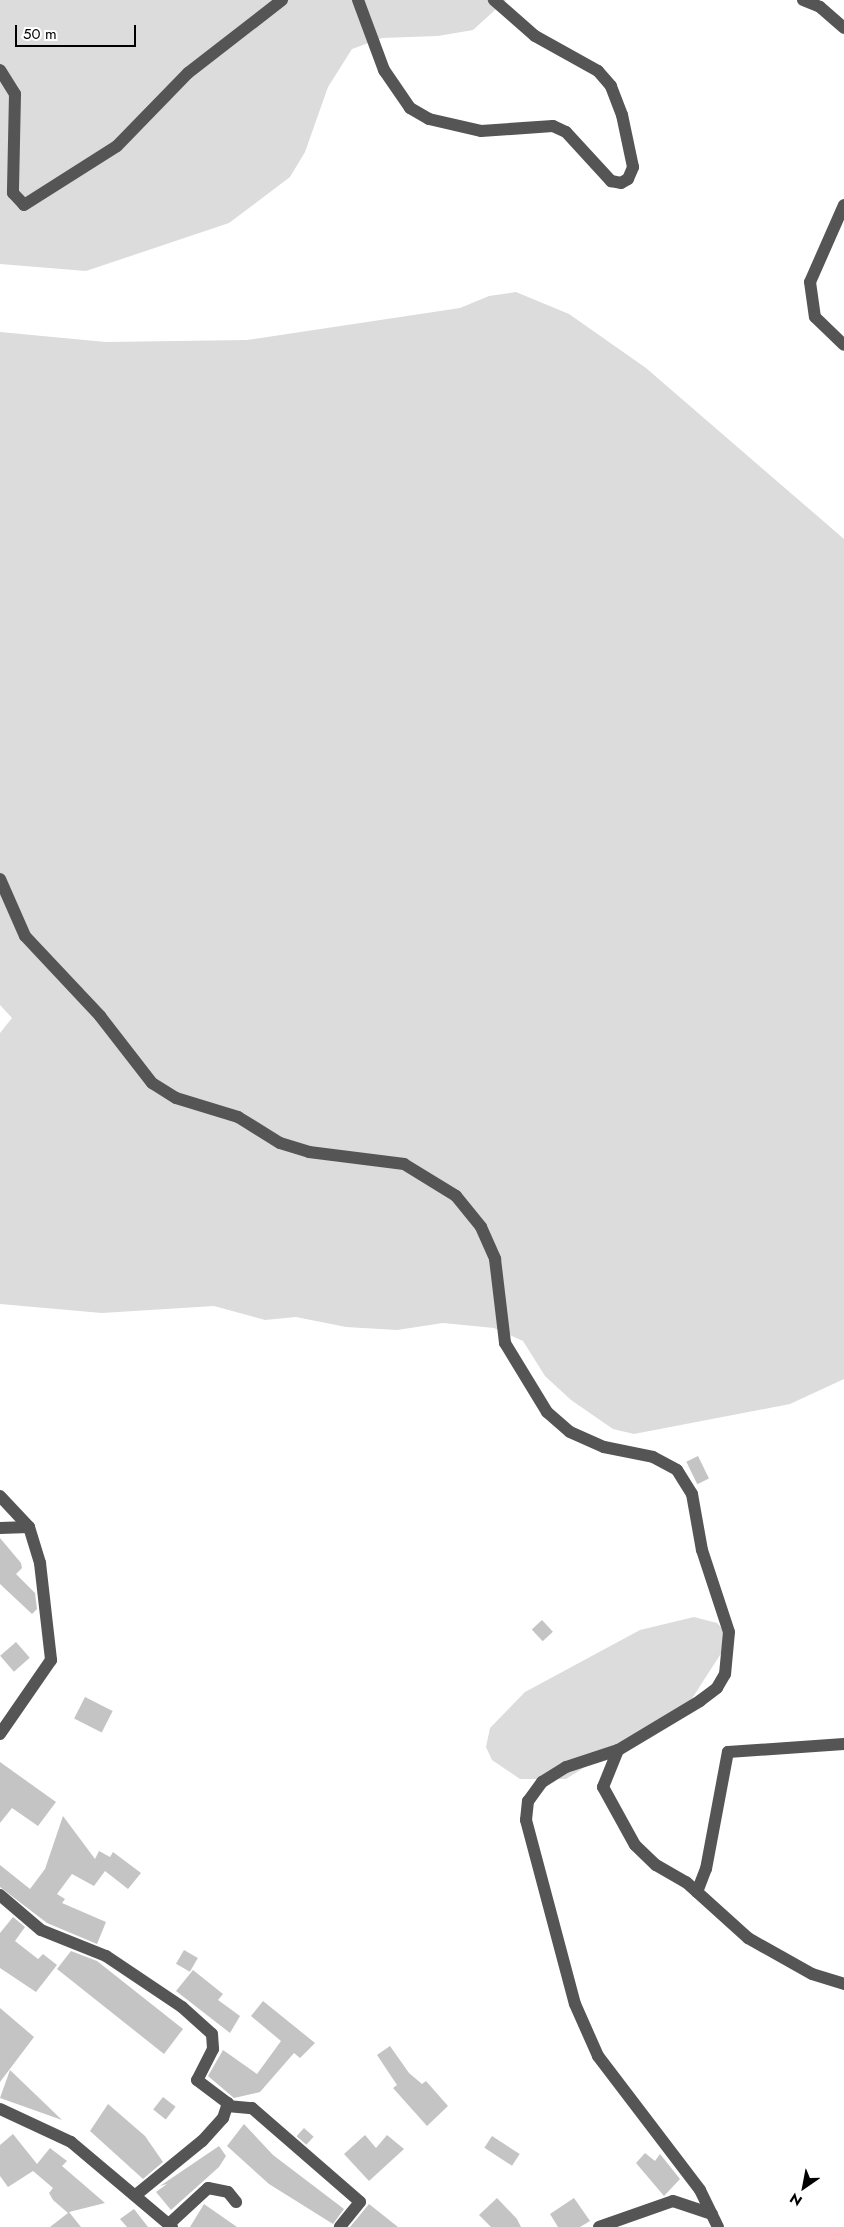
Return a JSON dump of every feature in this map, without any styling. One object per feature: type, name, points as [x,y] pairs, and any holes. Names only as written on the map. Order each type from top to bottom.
[{"type":"street","points":[[0,70],[16,94],[13,194],[24,205],[117,146],[188,73],[282,0]]},
{"type":"street","points":[[358,0],[384,70],[410,108],[429,119],[481,131],[553,126],[566,132],[611,181],[621,183],[628,178],[631,158],[622,115],[611,86],[598,71],[535,36],[494,0]]},
{"type":"street","points":[[802,0],[820,7],[844,28]]},
{"type":"street","points":[[844,205],[810,282],[815,317],[844,345]]},
{"type":"street","points":[[0,879],[25,936],[100,1016],[152,1083],[176,1098],[238,1117],[280,1142],[309,1152],[404,1164],[456,1196],[481,1227],[495,1259],[505,1342],[547,1412],[570,1432],[604,1447],[653,1457],[677,1470],[692,1494],[702,1550],[729,1632],[725,1674],[717,1688],[700,1702],[618,1750],[566,1768],[542,1782],[528,1801],[526,1820],[575,2004],[598,2056],[650,2129],[700,2190],[718,2227]]},
{"type":"street","points":[[0,1496],[29,1527],[44,1582],[51,1660],[0,1734]]},
{"type":"street","points":[[0,1528],[29,1527]]},
{"type":"street","points":[[697,1892],[706,1869],[723,1760],[728,1752],[844,1744]]},
{"type":"street","points":[[618,1750],[603,1787],[609,1804],[635,1845],[697,1892],[748,1938],[812,1974],[844,1984]]},
{"type":"street","points":[[0,1895],[41,1930],[106,1956],[182,2007],[212,2034],[213,2049],[197,2080],[227,2106],[252,2108],[360,2202],[340,2227]]},
{"type":"street","points":[[137,2194],[202,2141],[227,2106]]},
{"type":"street","points":[[0,2109],[71,2142],[137,2194],[171,2226],[208,2188],[228,2192],[236,2202]]},
{"type":"street","points":[[599,2227],[673,2201],[712,2214]]},
{"type":"shaded area","points":[[0,0],[506,0],[473,30],[438,36],[382,38],[352,49],[328,87],[305,152],[290,177],[229,223],[86,271],[0,264]]},
{"type":"shaded area","points":[[516,292],[569,314],[646,368],[844,539],[844,1379],[790,1404],[634,1434],[613,1429],[571,1400],[545,1376],[523,1341],[494,1328],[443,1323],[397,1330],[346,1327],[296,1317],[265,1320],[214,1306],[102,1313],[0,1304],[0,1033],[12,1018],[0,1005],[0,332],[106,342],[247,340],[460,308],[489,296]]},
{"type":"shaded area","points":[[694,1617],[717,1623],[731,1638],[691,1700],[566,1779],[520,1779],[492,1760],[486,1747],[490,1728],[525,1692],[640,1630]]},
{"type":"building","points":[[698,1456],[709,1478],[697,1484],[686,1462]]},
{"type":"building","points":[[0,1538],[21,1563],[22,1568],[16,1574],[35,1593],[37,1609],[32,1614],[0,1584]]},
{"type":"building","points":[[542,1620],[553,1632],[543,1641],[532,1630]]},
{"type":"building","points":[[16,1642],[30,1658],[14,1672],[0,1656]]},
{"type":"building","points":[[85,1697],[113,1711],[102,1732],[74,1718]]},
{"type":"building","points":[[0,1762],[56,1802],[38,1826],[12,1808],[0,1823]]},
{"type":"building","points":[[63,1816],[95,1859],[99,1851],[110,1857],[113,1852],[141,1873],[128,1889],[105,1871],[94,1886],[72,1874],[57,1894],[65,1899],[62,1903],[106,1922],[97,1944],[47,1923],[0,1887],[0,1865],[30,1889],[45,1869]]},
{"type":"building","points":[[13,1917],[25,1927],[15,1941],[38,1959],[43,1954],[57,1965],[36,1992],[0,1968],[0,1933]]},
{"type":"building","points":[[184,1950],[198,1958],[190,1972],[176,1964]]},
{"type":"building","points":[[71,1951],[97,1961],[183,2029],[164,2054],[57,1969]]},
{"type":"building","points":[[193,1970],[223,1994],[218,2000],[240,2016],[230,2033],[176,1991]]},
{"type":"building","points":[[263,2001],[315,2043],[300,2058],[294,2053],[260,2092],[234,2098],[208,2076],[223,2050],[257,2074],[281,2041],[251,2016]]},
{"type":"building","points":[[0,2008],[34,2037],[0,2082]]},
{"type":"building","points":[[390,2046],[409,2073],[422,2084],[426,2081],[448,2106],[427,2126],[393,2088],[397,2085],[377,2055]]},
{"type":"building","points":[[10,2070],[62,2120],[0,2098]]},
{"type":"building","points":[[163,2097],[176,2107],[166,2119],[153,2110]]},
{"type":"building","points":[[108,2104],[145,2136],[163,2162],[143,2179],[90,2131]]},
{"type":"building","points":[[244,2124],[273,2155],[344,2209],[333,2224],[269,2184],[227,2146]]},
{"type":"building","points":[[304,2128],[314,2137],[306,2145],[297,2136]]},
{"type":"building","points":[[13,2134],[37,2164],[50,2148],[67,2161],[62,2166],[105,2203],[69,2212],[81,2227],[50,2227],[68,2213],[53,2200],[49,2193],[53,2188],[33,2171],[8,2187],[0,2176],[0,2145]]},
{"type":"building","points":[[365,2135],[376,2148],[387,2135],[404,2149],[369,2181],[344,2154]]},
{"type":"building","points":[[492,2136],[520,2154],[512,2166],[484,2148]]},
{"type":"building","points":[[219,2146],[226,2156],[219,2167],[171,2210],[156,2192],[167,2184],[160,2186]]},
{"type":"building","points":[[645,2153],[655,2161],[660,2154],[680,2179],[664,2196],[636,2163]]},
{"type":"building","points":[[497,2198],[517,2219],[521,2227],[491,2227],[479,2215]]},
{"type":"building","points":[[574,2198],[590,2221],[580,2227],[558,2227],[550,2214]]},
{"type":"building","points":[[204,2204],[237,2227],[190,2227]]},
{"type":"building","points":[[369,2204],[398,2227],[350,2227]]},
{"type":"building","points":[[134,2209],[148,2227],[127,2227],[120,2219]]}]
